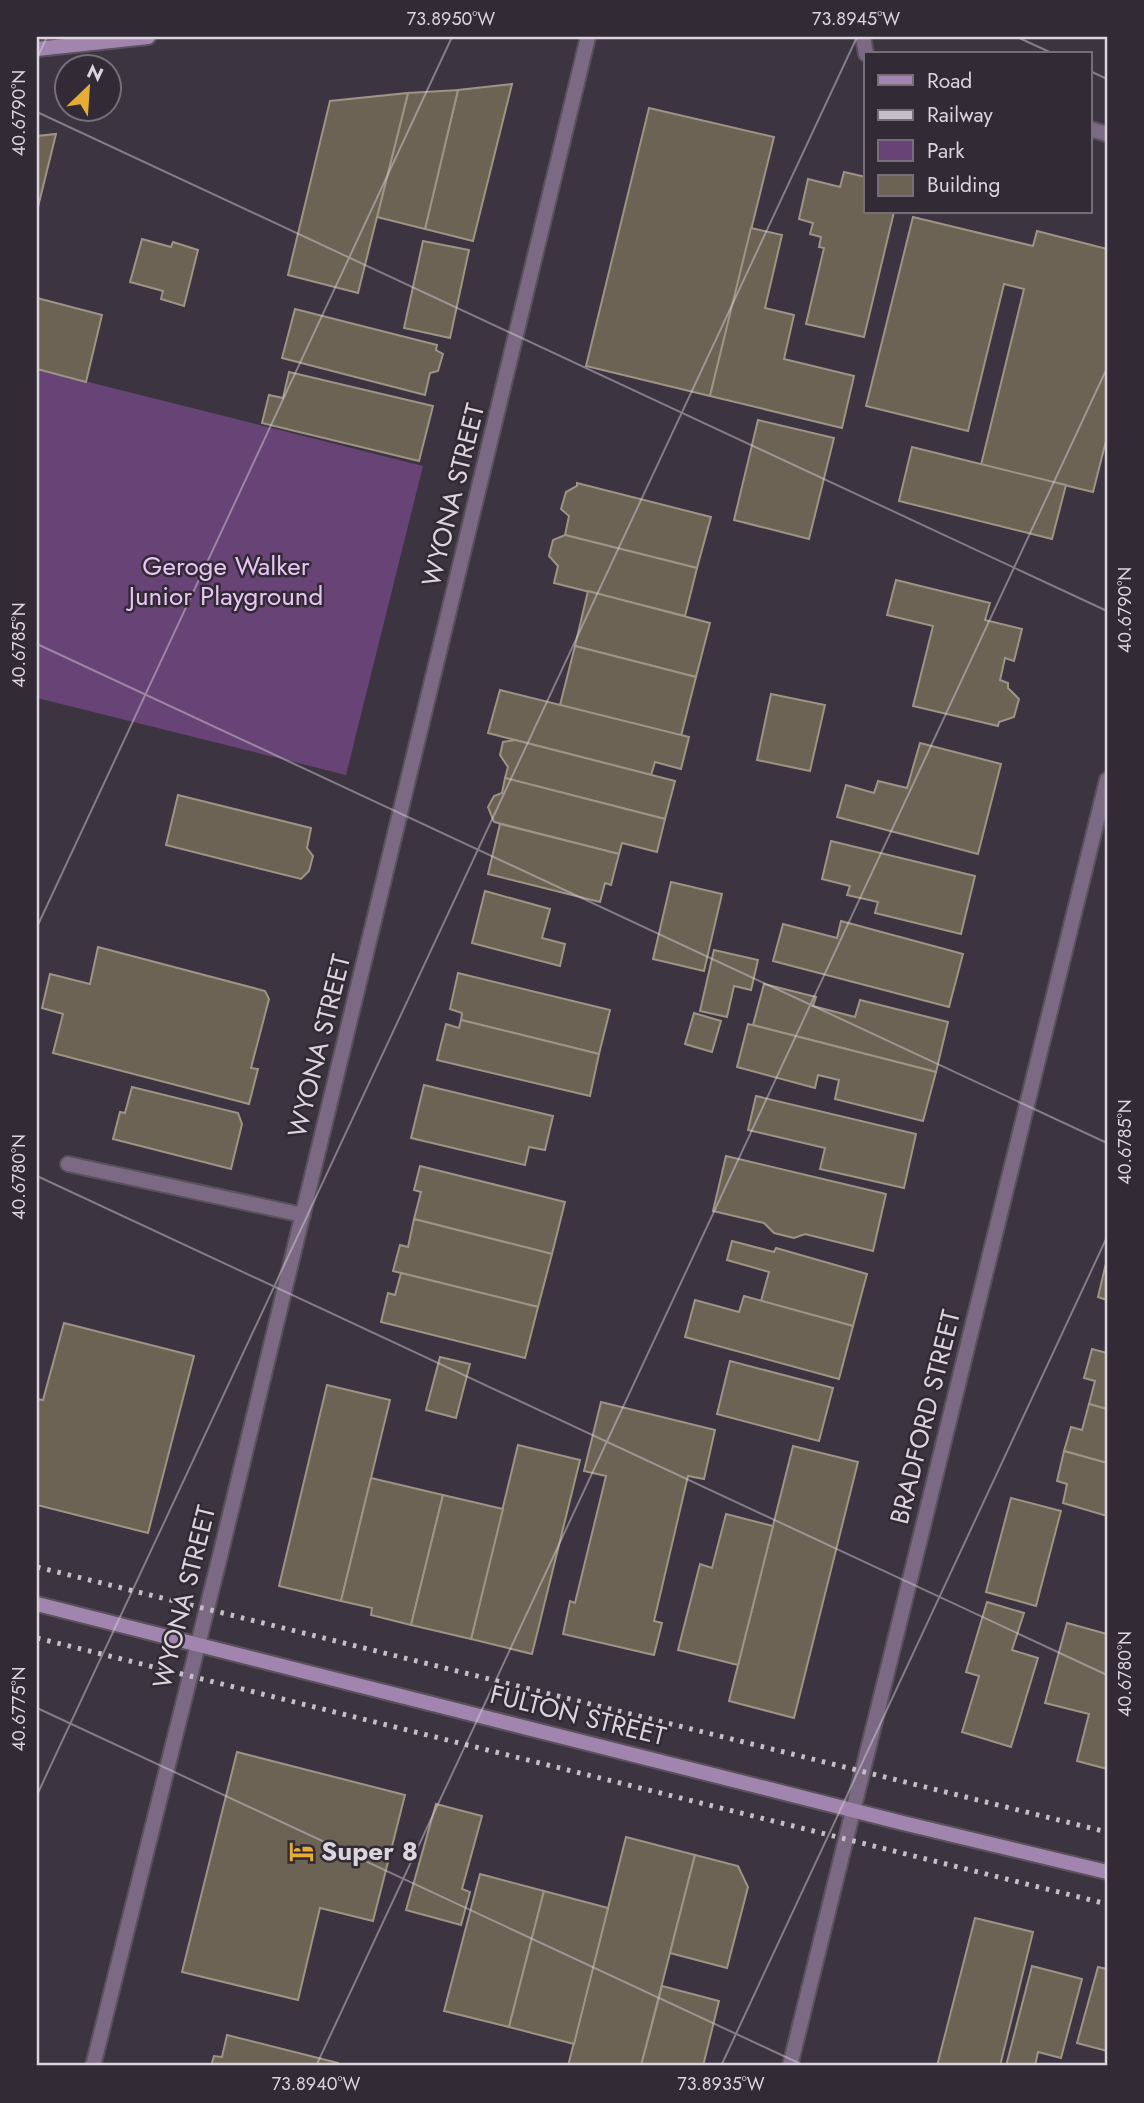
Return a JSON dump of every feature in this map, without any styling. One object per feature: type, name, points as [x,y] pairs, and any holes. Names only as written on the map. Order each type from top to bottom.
[{"type":"street","points":[[37,50],[148,37]]},
{"type":"street","name":"WYONA STREET","points":[[93,2066],[303,1215],[588,37]]},
{"type":"street","name":"BRADFORD STREET","points":[[790,2066],[1107,780]]},
{"type":"street","points":[[68,1164],[303,1215]]},
{"type":"street","name":"FULTON STREET","points":[[37,1604],[1107,1872]]},
{"type":"green space","name":"Geroge Walker Junior Playground","points":[[37,369],[423,466],[346,775],[37,698]]},
{"type":"building","points":[[512,84],[473,241],[425,229],[458,90]]},
{"type":"building","points":[[458,90],[425,229],[377,217],[408,93]]},
{"type":"building","points":[[408,93],[358,293],[288,275],[330,101]]},
{"type":"building","points":[[649,108],[774,137],[710,396],[586,366]]},
{"type":"building","points":[[56,134],[37,211],[37,136]]},
{"type":"building","points":[[844,172],[864,177],[864,214],[894,214],[864,337],[806,324],[824,248],[819,247],[821,237],[810,234],[813,223],[799,219],[808,179],[840,187]]},
{"type":"building","points":[[913,217],[1033,246],[1037,231],[1107,249],[1107,437],[1093,492],[981,465],[1024,289],[1004,284],[968,431],[866,406]]},
{"type":"building","points":[[751,228],[782,235],[765,308],[794,315],[784,359],[854,376],[842,428],[710,396]]},
{"type":"building","points":[[142,239],[171,247],[173,242],[198,250],[184,306],[161,299],[163,291],[130,282]]},
{"type":"building","points":[[423,241],[469,250],[450,338],[404,328]]},
{"type":"building","points":[[37,298],[102,315],[86,382],[37,369]]},
{"type":"building","points":[[295,309],[437,345],[436,350],[443,354],[438,371],[430,373],[425,395],[282,358]]},
{"type":"building","points":[[289,372],[433,406],[419,461],[262,423],[269,395],[283,398]]},
{"type":"building","points":[[758,420],[834,438],[809,539],[734,520]]},
{"type":"building","points":[[912,447],[1066,485],[1052,539],[899,501]]},
{"type":"building","points":[[577,483],[711,517],[697,568],[565,535],[569,516],[561,509],[566,492],[577,486]]},
{"type":"building","points":[[565,535],[697,568],[685,616],[554,583],[558,566],[549,556],[553,540]]},
{"type":"building","points":[[896,580],[990,603],[985,620],[1022,629],[1014,661],[1005,658],[1000,680],[1008,683],[1008,688],[1019,699],[1014,717],[999,722],[998,726],[913,706],[933,626],[887,615]]},
{"type":"building","points":[[588,591],[710,623],[696,677],[575,646]]},
{"type":"building","points":[[575,646],[696,677],[681,736],[560,705]]},
{"type":"building","points":[[500,690],[689,737],[681,769],[655,762],[651,775],[488,733]]},
{"type":"building","points":[[771,694],[825,705],[810,771],[757,760]]},
{"type":"building","points":[[515,740],[675,781],[665,819],[505,778],[508,767],[500,755],[503,742]]},
{"type":"building","points":[[920,743],[1001,764],[978,854],[837,817],[846,785],[874,793],[878,781],[907,788]]},
{"type":"building","points":[[505,778],[665,819],[657,852],[622,843],[619,854],[494,822],[488,807],[494,796],[502,793]]},
{"type":"building","points":[[178,795],[311,828],[307,848],[313,856],[309,871],[301,879],[166,845]]},
{"type":"building","points":[[500,824],[619,854],[611,885],[605,883],[600,902],[488,874]]},
{"type":"building","points":[[831,841],[975,876],[961,934],[875,913],[878,902],[847,895],[850,886],[822,879]]},
{"type":"building","points":[[671,882],[722,894],[704,971],[653,959]]},
{"type":"building","points":[[485,891],[550,909],[542,938],[565,944],[560,966],[472,943]]},
{"type":"building","points":[[841,921],[963,954],[949,1007],[773,961],[783,924],[837,938]]},
{"type":"building","points":[[98,947],[265,991],[269,999],[251,1068],[258,1069],[249,1104],[53,1053],[63,1014],[42,1008],[50,974],[90,984]]},
{"type":"building","points":[[714,950],[758,960],[751,990],[734,986],[727,1017],[700,1011]]},
{"type":"building","points":[[458,973],[610,1010],[599,1054],[461,1020],[462,1013],[450,1009]]},
{"type":"building","points":[[764,984],[816,997],[813,1006],[855,1017],[860,1000],[948,1022],[936,1072],[753,1025]]},
{"type":"building","points":[[694,1013],[721,1021],[712,1052],[685,1044]]},
{"type":"building","points":[[461,1020],[599,1054],[590,1096],[437,1060],[446,1024],[459,1028]]},
{"type":"building","points":[[748,1024],[936,1072],[923,1121],[835,1099],[839,1080],[818,1075],[815,1088],[737,1067]]},
{"type":"building","points":[[424,1085],[553,1116],[545,1150],[529,1147],[525,1165],[411,1138]]},
{"type":"building","points":[[132,1087],[238,1113],[242,1124],[231,1169],[113,1139],[120,1112],[125,1113]]},
{"type":"building","points":[[756,1096],[916,1134],[904,1188],[820,1169],[825,1148],[748,1130]]},
{"type":"building","points":[[726,1156],[886,1194],[873,1251],[805,1234],[794,1238],[774,1233],[764,1223],[713,1211]]},
{"type":"building","points":[[420,1166],[565,1202],[552,1254],[414,1219],[421,1192],[414,1190]]},
{"type":"building","points":[[414,1219],[552,1254],[538,1307],[393,1271],[400,1245],[408,1247]]},
{"type":"building","points":[[732,1241],[774,1252],[776,1248],[867,1274],[853,1326],[761,1301],[769,1272],[727,1260]]},
{"type":"building","points":[[1107,1259],[1107,1300],[1098,1297]]},
{"type":"building","points":[[401,1273],[538,1307],[525,1358],[381,1322],[388,1293],[395,1295]]},
{"type":"building","points":[[744,1296],[853,1326],[839,1379],[685,1337],[695,1300],[739,1312]]},
{"type":"building","points":[[64,1323],[194,1356],[148,1533],[37,1505],[37,1399],[43,1400]]},
{"type":"building","points":[[1092,1349],[1107,1353],[1107,1409],[1089,1404],[1095,1381],[1084,1378]]},
{"type":"building","points":[[440,1357],[470,1364],[456,1418],[426,1410]]},
{"type":"building","points":[[730,1361],[833,1388],[819,1441],[717,1414]]},
{"type":"building","points":[[327,1385],[390,1400],[341,1601],[279,1586]]},
{"type":"building","points":[[601,1402],[715,1430],[704,1479],[688,1476],[654,1621],[662,1623],[654,1655],[563,1634],[570,1601],[575,1603],[606,1476],[584,1471]]},
{"type":"building","points":[[1089,1404],[1107,1409],[1107,1463],[1064,1451],[1071,1427],[1082,1430]]},
{"type":"building","points":[[518,1445],[580,1460],[532,1654],[471,1639]]},
{"type":"building","points":[[793,1446],[858,1462],[794,1718],[729,1701]]},
{"type":"building","points":[[1064,1451],[1107,1463],[1107,1516],[1063,1503],[1067,1484],[1057,1481]]},
{"type":"building","points":[[371,1478],[443,1495],[411,1625],[371,1615],[372,1608],[341,1601]]},
{"type":"building","points":[[443,1495],[503,1509],[471,1639],[411,1625]]},
{"type":"building","points":[[1011,1498],[1061,1511],[1036,1606],[986,1592]]},
{"type":"building","points":[[726,1514],[773,1526],[738,1665],[678,1650],[700,1564],[712,1568]]},
{"type":"building","points":[[987,1602],[1024,1613],[1012,1650],[1038,1658],[1011,1747],[962,1732],[979,1676],[966,1672]]},
{"type":"building","points":[[1067,1623],[1107,1634],[1107,1769],[1077,1761],[1089,1714],[1045,1703]]},
{"type":"building","name":"Super 8","points":[[237,1752],[405,1795],[373,1921],[320,1908],[298,2000],[182,1972]]},
{"type":"building","points":[[436,1804],[482,1816],[462,1889],[470,1892],[461,1925],[406,1910]]},
{"type":"building","points":[[626,1837],[695,1855],[641,2066],[568,2066]]},
{"type":"building","points":[[695,1855],[738,1866],[748,1887],[727,1968],[670,1953]]},
{"type":"building","points":[[480,1874],[544,1891],[509,2027],[444,2011]]},
{"type":"building","points":[[544,1891],[608,1908],[574,2044],[509,2027]]},
{"type":"building","points":[[975,1918],[1033,1932],[1000,2066],[937,2066]]},
{"type":"building","points":[[1032,1966],[1082,1979],[1061,2058],[1038,2052],[1035,2066],[1006,2066]]},
{"type":"building","points":[[1098,1967],[1107,1969],[1107,2051],[1077,2043]]},
{"type":"building","points":[[662,1986],[719,2001],[703,2066],[641,2066]]},
{"type":"building","points":[[227,2035],[338,2063],[337,2066],[211,2066],[214,2056],[222,2057]]},
{"type":"railway","points":[[37,1567],[1107,1832]]},
{"type":"railway","points":[[37,1638],[1107,1904]]},
{"type":"place","name":"Super 8","points":[[301,1851]]}]
